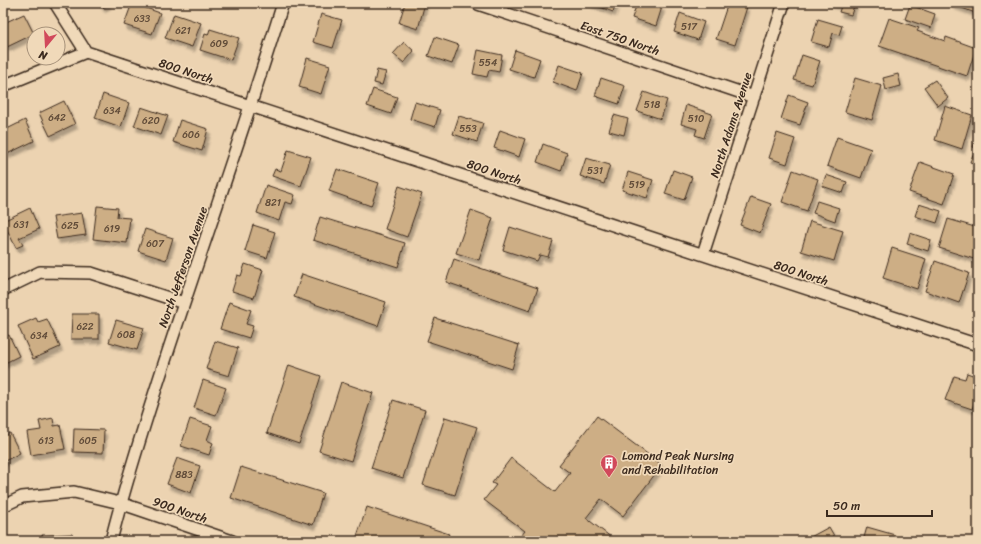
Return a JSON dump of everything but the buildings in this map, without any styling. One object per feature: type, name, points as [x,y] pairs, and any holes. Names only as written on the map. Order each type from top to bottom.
[{"type":"street","points":[[3,86],[86,52],[55,3]]},
{"type":"street","name":"North Jefferson Avenue","points":[[111,541],[120,503],[184,303],[251,106],[283,3]]},
{"type":"street","name":"North Adams Avenue","points":[[703,254],[784,3]]},
{"type":"street","name":"East 750 North","points":[[478,4],[754,97]]},
{"type":"street","name":"800 North","points":[[86,52],[978,345]]},
{"type":"street","points":[[3,290],[40,272],[91,272],[184,303]]},
{"type":"street","name":"900 North","points":[[3,506],[22,497],[74,492],[120,503],[232,541]]},
{"type":"place","name":"Lomond Peak Nursing and Rehabilitation","points":[[609,478]]}]
